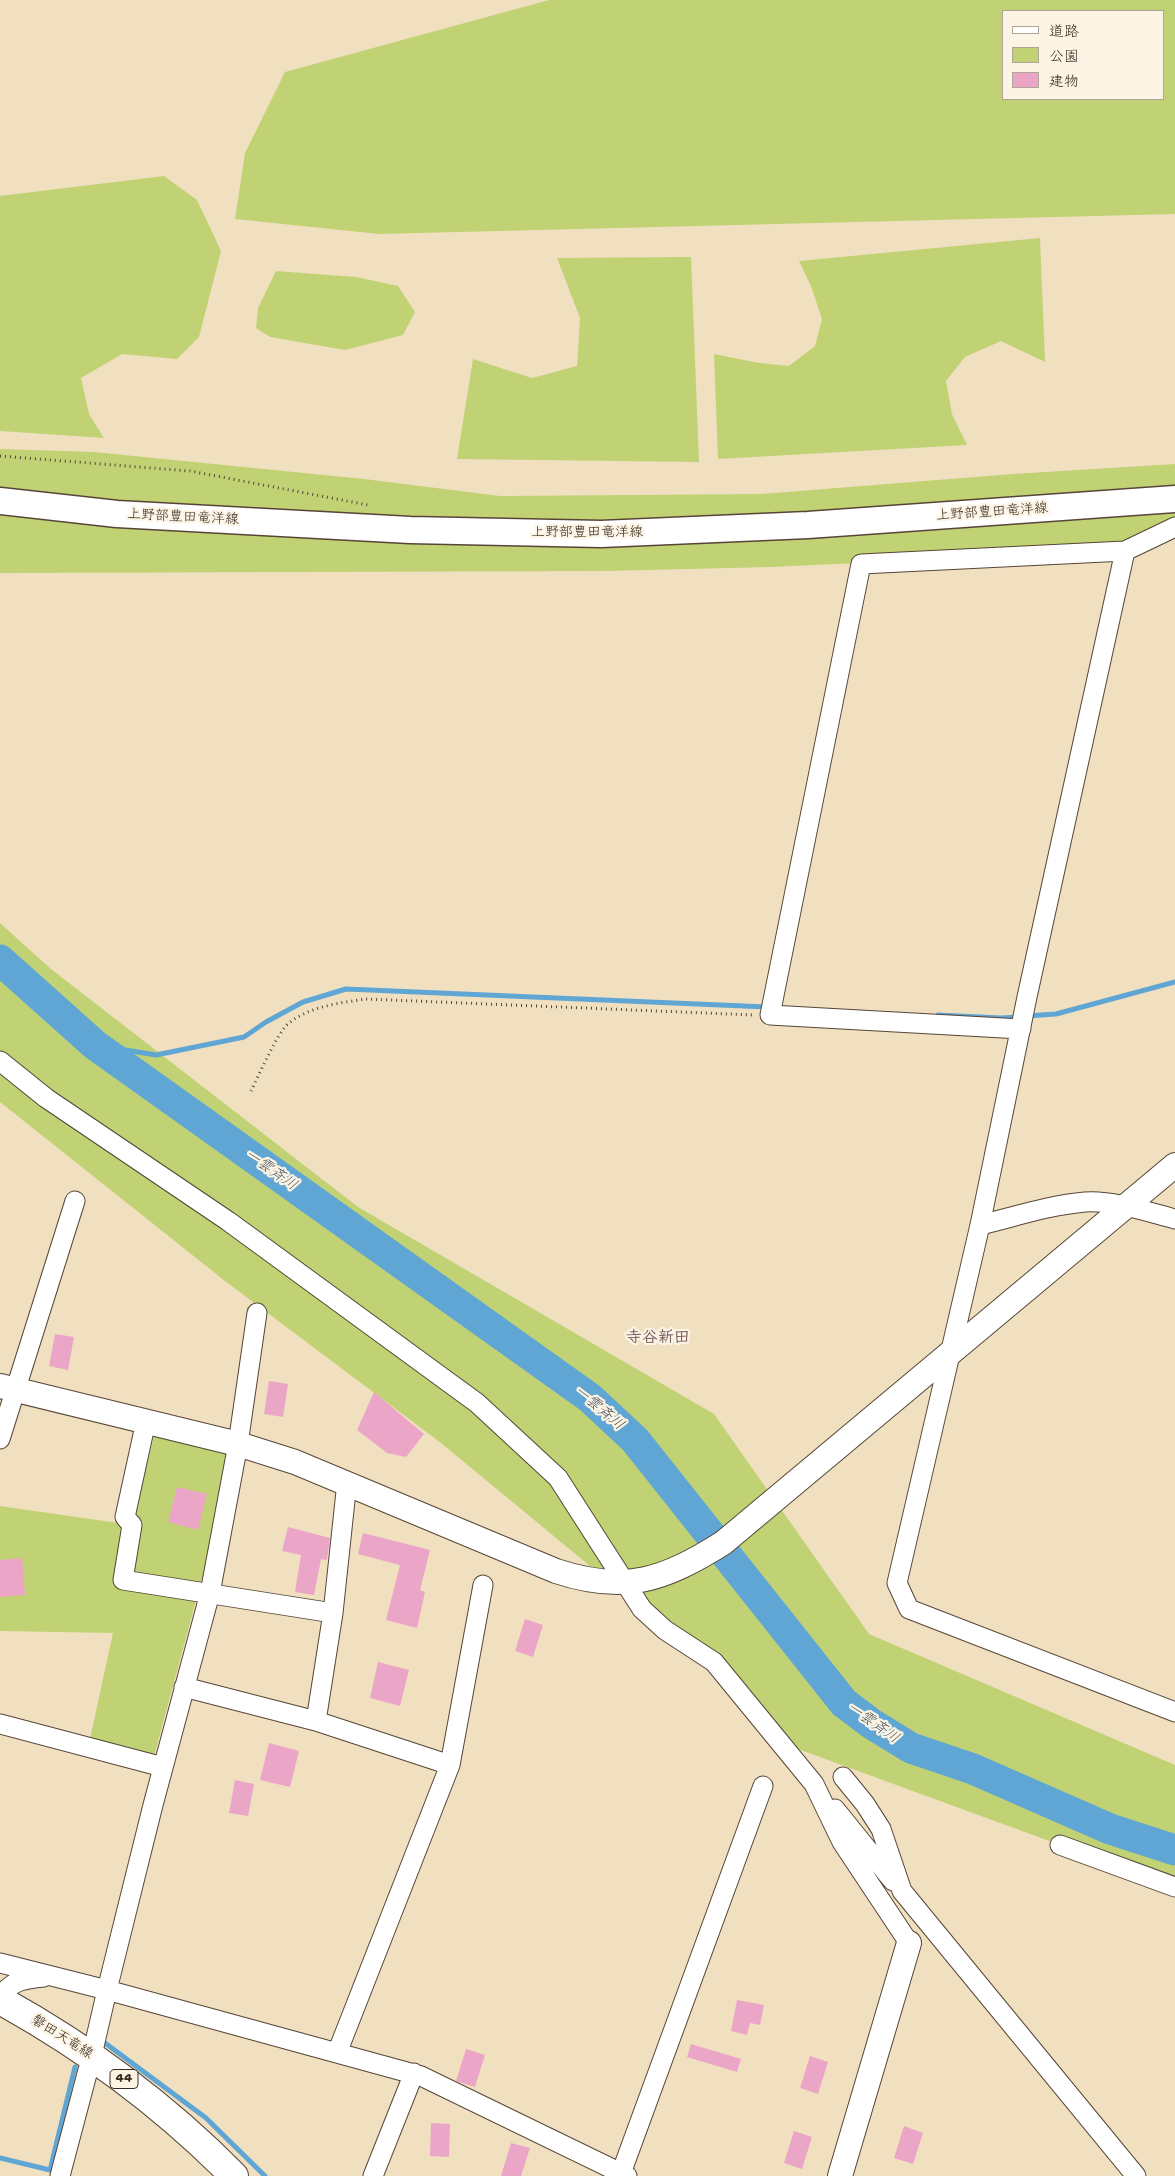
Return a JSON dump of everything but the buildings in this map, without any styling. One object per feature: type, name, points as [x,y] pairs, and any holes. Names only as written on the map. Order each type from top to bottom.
[{"type":"main road","name":"上野部豊田竜洋線","points":[[0,501],[127,514],[410,530],[601,534],[808,525],[1175,499]]},
{"type":"main road","name":"磐田天竜線","points":[[0,2000],[92,2056],[199,2141],[234,2176]]},
{"type":"street","points":[[1021,1029],[770,1016],[861,564],[1125,551],[1175,527]]},
{"type":"street","points":[[1125,551],[1027,997],[980,1226],[897,1582],[909,1609],[1175,1712]]},
{"type":"street","points":[[0,1061],[46,1098],[228,1221],[477,1403],[558,1478],[642,1609],[664,1630],[714,1662],[1136,2176]]},
{"type":"street","points":[[7,1388],[238,1444],[295,1462],[579,1579],[604,1582],[650,1580],[691,1563],[723,1543],[1175,1165]]},
{"type":"street","points":[[0,1439],[7,1388],[75,1201]]},
{"type":"street","points":[[980,1226],[1059,1206],[1086,1202],[1125,1206],[1175,1219]]},
{"type":"street","points":[[60,2176],[92,2056],[184,1687],[210,1593],[238,1444],[257,1313]]},
{"type":"street","points":[[146,1421],[125,1517],[132,1525],[123,1580],[333,1613]]},
{"type":"street","points":[[316,1721],[333,1613],[347,1482]]},
{"type":"street","points":[[338,2053],[450,1765],[483,1585]]},
{"type":"street","points":[[184,1687],[316,1721],[450,1765]]},
{"type":"street","points":[[0,1724],[164,1768]]},
{"type":"street","points":[[842,1777],[865,1804],[881,1829],[902,1891]]},
{"type":"street","points":[[814,1784],[842,1842],[909,1943],[840,2176]]},
{"type":"street","points":[[0,1963],[107,1990],[414,2074],[623,2175],[763,1786]]},
{"type":"street","points":[[1060,1845],[1175,1886]]},
{"type":"street","points":[[0,1996],[10,1984],[23,1979],[50,1976]]},
{"type":"street","points":[[374,2176],[414,2074]]},
{"type":"path","points":[[0,456],[190,471],[369,505]]},
{"type":"path","points":[[251,1091],[287,1024],[308,1011],[334,1003],[366,999],[770,1016]]},
{"type":"green space","points":[[549,0],[1175,0],[1175,214],[379,234],[235,219],[245,153],[285,72]]},
{"type":"green space","points":[[164,176],[197,200],[221,251],[199,337],[177,359],[122,354],[81,378],[89,414],[104,438],[0,431],[0,196]]},
{"type":"green space","points":[[1040,238],[1045,362],[1001,341],[965,357],[946,381],[952,414],[967,445],[718,459],[714,354],[759,363],[789,366],[815,346],[822,319],[811,286],[799,261]]},
{"type":"green space","points":[[691,257],[699,462],[457,459],[473,359],[532,378],[577,366],[580,318],[557,258]]},
{"type":"green space","points":[[276,271],[356,277],[398,286],[415,312],[403,335],[345,350],[270,337],[256,328],[258,308]]},
{"type":"green space","points":[[0,449],[94,452],[364,479],[500,496],[761,494],[1013,474],[1175,464],[1175,527],[1125,551],[770,567],[606,571],[0,573]]},
{"type":"green space","points":[[0,923],[51,969],[358,1207],[714,1414],[869,1634],[1175,1765],[1175,1887],[798,1749],[642,1609],[441,1443],[225,1281],[0,1102]]},
{"type":"green space","points":[[157,1424],[238,1444],[152,1764],[88,1748],[113,1633],[0,1631],[0,1506],[132,1525]]},
{"type":"waterway","name":"一雲斉川","points":[[0,960],[95,1045],[590,1398],[635,1440],[844,1703],[872,1724],[911,1748],[973,1769],[1110,1829],[1175,1850]]},
{"type":"waterway","points":[[1027,1016],[1056,1014],[1175,982]]},
{"type":"waterway","points":[[95,1045],[156,1055],[244,1037],[266,1022],[303,1002],[346,989],[767,1007]]},
{"type":"waterway","points":[[938,1015],[1019,1017]]},
{"type":"waterway","points":[[105,2043],[206,2118],[265,2176]]},
{"type":"waterway","points":[[0,2158],[50,2170],[75,2067]]},
{"type":"district","name":"寺谷新田","points":[[658,1338]]}]
